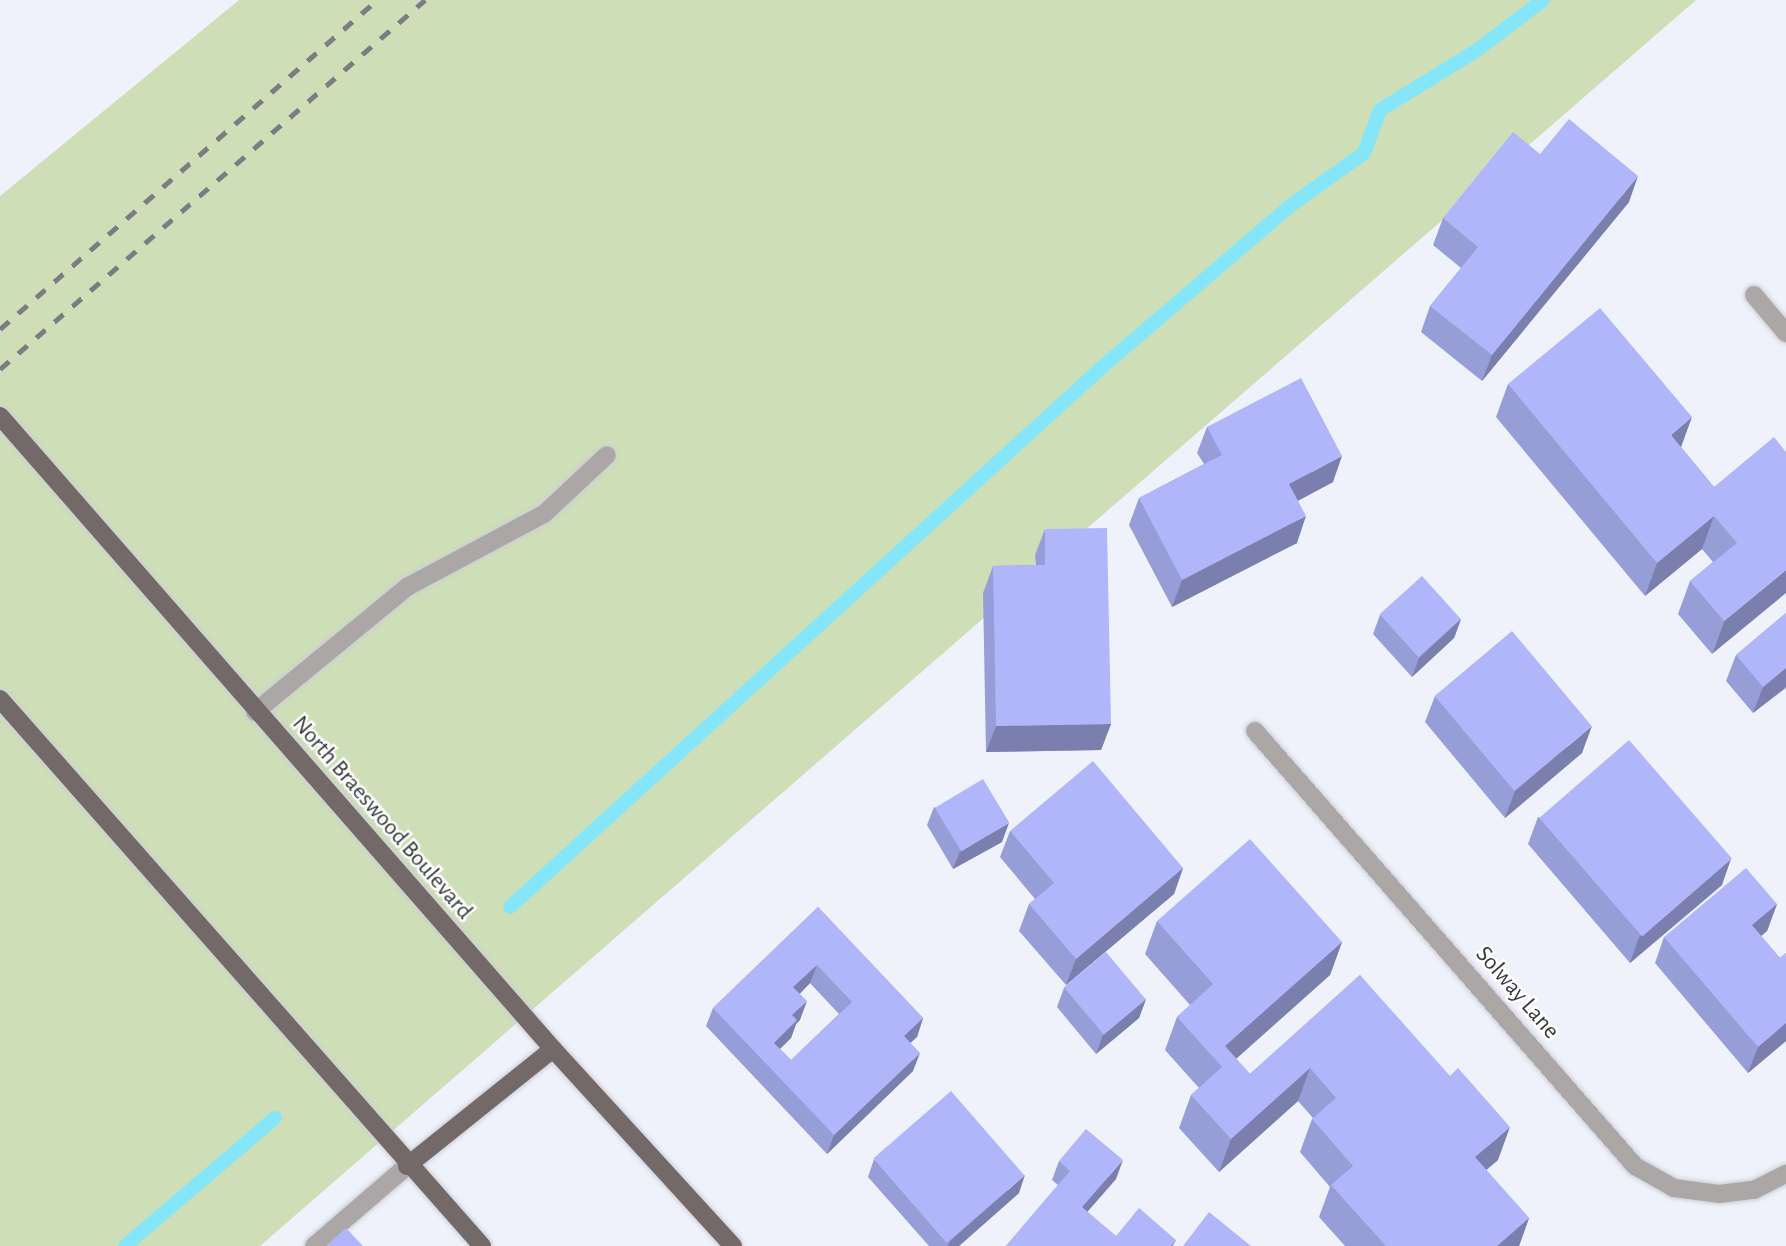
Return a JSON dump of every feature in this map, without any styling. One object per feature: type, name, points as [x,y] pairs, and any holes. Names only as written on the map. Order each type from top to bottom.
[{"type":"main road","name":"North Braeswood Boulevard","points":[[0,416],[255,712],[553,1049],[733,1246]]},
{"type":"main road","points":[[0,699],[407,1166],[482,1246]]},
{"type":"main road","points":[[407,1166],[553,1049]]},
{"type":"street","points":[[1754,295],[1786,333]]},
{"type":"street","points":[[255,712],[407,587],[544,514],[607,454]]},
{"type":"street","name":"Solway Lane","points":[[1255,731],[1635,1166],[1674,1188],[1718,1194],[1754,1190],[1786,1174]]},
{"type":"street","points":[[314,1246],[407,1166]]},
{"type":"green space","points":[[239,0],[1696,0],[260,1246],[0,1246],[0,196]]},
{"type":"building","points":[[1569,119],[1638,176],[1492,355],[1430,306],[1478,247],[1443,218],[1513,132],[1540,154]]},
{"type":"building","points":[[1600,308],[1692,417],[1671,435],[1714,487],[1774,437],[1786,452],[1786,570],[1724,621],[1690,581],[1737,543],[1714,516],[1657,563],[1508,384]]},
{"type":"building","points":[[1301,378],[1342,456],[1289,484],[1306,516],[1182,580],[1139,498],[1222,455],[1207,427]]},
{"type":"building","points":[[1107,528],[1111,724],[996,726],[993,566],[1045,565],[1045,529]]},
{"type":"building","points":[[1422,576],[1461,619],[1418,657],[1380,614]]},
{"type":"building","points":[[1786,613],[1786,668],[1763,687],[1736,655]]},
{"type":"building","points":[[1512,631],[1592,726],[1514,791],[1435,696]]},
{"type":"building","points":[[1629,740],[1732,858],[1642,937],[1539,818]]},
{"type":"building","points":[[1093,761],[1183,868],[1076,959],[1029,904],[1054,883],[1010,831]]},
{"type":"building","points":[[983,779],[1009,823],[961,852],[935,808]]},
{"type":"building","points":[[1250,839],[1342,942],[1225,1046],[1250,1074],[1360,975],[1450,1076],[1458,1068],[1510,1127],[1475,1157],[1529,1218],[1497,1246],[1386,1246],[1331,1185],[1353,1166],[1312,1119],[1336,1098],[1310,1068],[1231,1139],[1191,1095],[1222,1067],[1177,1017],[1213,984],[1157,921]]},
{"type":"building","points":[[1746,868],[1777,904],[1752,925],[1780,958],[1786,953],[1786,1023],[1758,1047],[1664,937]]},
{"type":"building","points":[[818,907],[923,1018],[904,1036],[920,1053],[834,1135],[713,1008]],"holes":[[[817,965],[852,1002],[791,1060],[774,1043],[797,1020],[792,1015],[807,1001],[793,987]]]},
{"type":"building","points":[[1106,952],[1146,999],[1104,1035],[1064,987]]},
{"type":"building","points":[[951,1091],[1024,1176],[947,1243],[873,1159]]},
{"type":"building","points":[[1086,1129],[1123,1160],[1082,1207],[1116,1236],[1139,1208],[1176,1240],[1170,1246],[1006,1246],[1070,1171],[1059,1161]]},
{"type":"building","points":[[1209,1212],[1251,1246],[1183,1246]]},
{"type":"building","points":[[346,1228],[363,1246],[326,1246]]},
{"type":"waterway","points":[[510,907],[1100,369],[1290,206],[1364,153],[1380,110],[1476,51],[1543,0]]},
{"type":"waterway","points":[[125,1246],[275,1118]]},
{"type":"railway","points":[[0,329],[377,0]]},
{"type":"railway","points":[[0,369],[425,0]]}]
